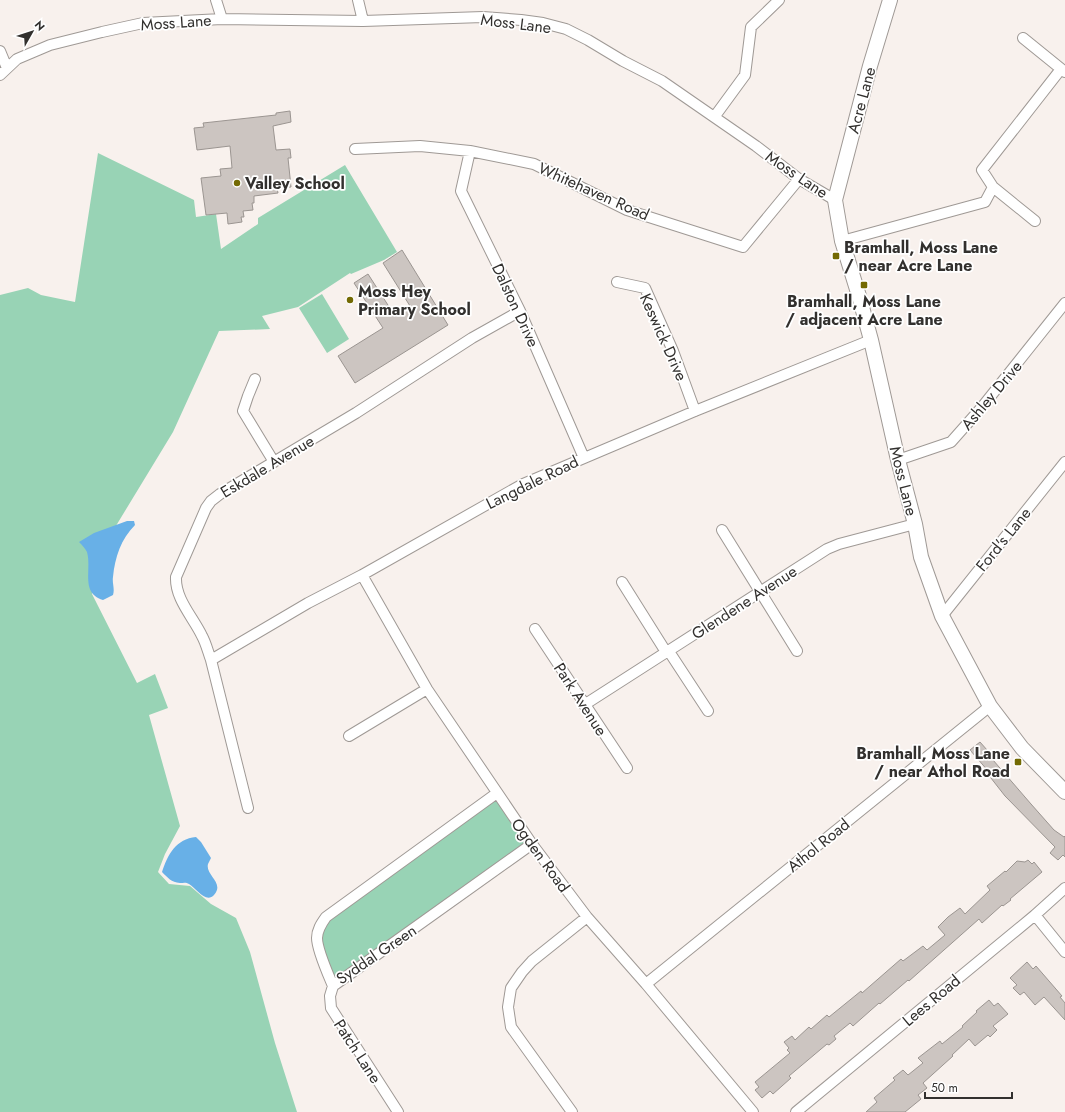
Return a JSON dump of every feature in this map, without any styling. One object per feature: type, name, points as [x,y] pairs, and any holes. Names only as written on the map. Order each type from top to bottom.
[{"type":"main road","name":"Acre Lane","points":[[835,200],[870,66],[890,0]]},
{"type":"main road","name":"Moss Lane","points":[[835,200],[842,241],[871,340],[898,460],[915,524],[921,557],[942,616],[990,706],[1022,748],[1065,792]]},
{"type":"street","points":[[216,0],[222,19]]},
{"type":"street","points":[[358,0],[363,21]]},
{"type":"street","points":[[715,116],[745,74],[751,27],[779,0]]},
{"type":"street","name":"Moss Lane","points":[[4,72],[17,59],[50,45],[102,32],[143,24],[222,19],[363,21],[483,17],[543,23],[566,29],[623,61],[662,80],[715,116],[799,179],[835,200]]},
{"type":"street","points":[[1024,38],[1063,70],[982,170],[993,187],[1035,221]]},
{"type":"street","points":[[0,51],[4,72]]},
{"type":"street","name":"Whitehaven Road","points":[[355,149],[420,146],[470,151],[534,164],[627,210],[743,247],[799,179]]},
{"type":"street","name":"Dalston Drive","points":[[470,151],[461,191],[520,311],[584,458]]},
{"type":"street","points":[[842,241],[985,202],[993,187]]},
{"type":"street","name":"Keswick Drive","points":[[617,282],[645,288],[673,351],[694,411]]},
{"type":"street","name":"Ashley Drive","points":[[898,460],[951,442],[982,407],[1065,303]]},
{"type":"street","name":"Eskdale Avenue","points":[[248,808],[211,660],[202,636],[176,589],[176,577],[206,508],[220,494],[356,413],[472,338],[520,311]]},
{"type":"street","name":"Langdale Road","points":[[211,660],[308,603],[362,575],[522,484],[694,411],[871,340]]},
{"type":"street","points":[[255,379],[243,411],[274,462]]},
{"type":"street","name":"Ford's Lane","points":[[942,616],[1065,462]]},
{"type":"street","name":"Glendene Avenue","points":[[584,705],[801,565],[838,544],[915,524]]},
{"type":"street","points":[[722,530],[797,650]]},
{"type":"street","name":"Ogden Road","points":[[362,575],[427,689],[532,844],[587,917],[646,984],[753,1112]]},
{"type":"street","points":[[622,582],[708,711]]},
{"type":"street","name":"Park Avenue","points":[[535,629],[627,768]]},
{"type":"street","points":[[349,736],[427,689]]},
{"type":"street","name":"Athol Road","points":[[646,984],[990,706]]},
{"type":"street","name":"Syddal Green","points":[[497,793],[326,917],[319,927],[317,938],[323,965],[333,986],[532,844]]},
{"type":"street","name":"Lees Road","points":[[796,1112],[1065,888]]},
{"type":"street","points":[[1034,915],[1065,952]]},
{"type":"street","points":[[572,1112],[511,1027],[508,1008],[511,988],[522,972],[532,961],[587,917]]},
{"type":"street","name":"Patch Lane","points":[[333,986],[330,996],[331,1008],[398,1112]]},
{"type":"green space","points":[[98,153],[194,200],[196,217],[216,214],[221,249],[258,224],[258,218],[345,165],[397,252],[384,260],[351,274],[350,273],[298,307],[262,316],[270,329],[219,331],[173,432],[94,562],[92,594],[137,683],[155,674],[168,708],[149,715],[180,826],[165,854],[158,872],[169,884],[190,886],[211,904],[236,918],[250,952],[275,1043],[297,1112],[0,1112],[0,295],[28,288],[41,295],[75,302]]},
{"type":"green space","points":[[322,294],[349,339],[327,353],[299,308]]},
{"type":"green space","points":[[497,793],[532,844],[333,986],[323,965],[319,927]]},
{"type":"water","points":[[127,521],[134,521],[135,525],[122,542],[117,555],[113,577],[113,595],[103,600],[96,597],[89,586],[87,552],[79,542],[94,533]]},
{"type":"water","points":[[196,837],[211,858],[208,868],[217,887],[217,891],[214,895],[208,898],[204,897],[188,883],[172,881],[162,872],[167,859],[174,848],[189,838]]},
{"type":"building","points":[[290,111],[291,122],[273,126],[276,150],[290,149],[291,158],[288,158],[291,187],[277,188],[278,193],[254,196],[254,203],[252,203],[253,210],[243,211],[244,217],[241,217],[242,222],[228,224],[227,213],[206,215],[201,178],[221,176],[220,169],[232,168],[230,146],[197,150],[194,128],[204,127],[203,123],[276,115],[276,113]]},
{"type":"building","points":[[402,250],[448,325],[355,383],[338,356],[383,328],[354,283],[368,274],[395,316],[410,306],[383,263]]},
{"type":"building","points":[[980,742],[995,759],[993,760],[1054,830],[1064,837],[1065,836],[1065,857],[1063,855],[1058,860],[1050,853],[1055,847],[1005,796],[987,773],[989,772],[970,750]]},
{"type":"building","points":[[1028,860],[1032,864],[1034,862],[1042,872],[1010,899],[1011,900],[1003,906],[1002,905],[982,923],[979,919],[909,981],[908,980],[880,1004],[879,1003],[853,1026],[850,1023],[834,1036],[836,1039],[829,1045],[827,1044],[789,1076],[791,1078],[773,1094],[770,1091],[762,1098],[755,1090],[759,1087],[755,1082],[790,1053],[787,1050],[789,1048],[784,1042],[792,1036],[795,1040],[809,1027],[811,1029],[827,1015],[829,1017],[861,991],[862,993],[901,959],[903,961],[923,946],[927,950],[945,935],[938,927],[948,917],[960,908],[965,914],[990,890],[987,886],[1005,871],[1006,872],[1017,861],[1025,862]]},
{"type":"building","points":[[1027,962],[1033,969],[1036,966],[1062,996],[1060,997],[1065,1003],[1065,1020],[1044,997],[1035,1005],[1024,992],[1020,995],[1013,988],[1017,985],[1010,978]]},
{"type":"building","points":[[989,1000],[994,1006],[998,1003],[1008,1014],[993,1026],[997,1030],[990,1037],[988,1035],[975,1046],[969,1039],[952,1055],[953,1056],[923,1083],[927,1088],[918,1095],[921,1099],[905,1112],[866,1112],[877,1102],[874,1098],[895,1080],[893,1078],[903,1070],[908,1075],[923,1063],[918,1058],[940,1041],[942,1044],[963,1027],[962,1026],[977,1012],[976,1011]]},
{"type":"place","name":"Valley School","points":[[237,183]]},
{"type":"place","name":"Bramhall, Moss Lane / near Acre Lane","points":[[836,256]]},
{"type":"place","name":"Bramhall, Moss Lane / adjacent Acre Lane","points":[[864,285]]},
{"type":"place","name":"Moss Hey Primary School","points":[[350,300]]},
{"type":"place","name":"Bramhall, Moss Lane / near Athol Road","points":[[1018,762]]}]
